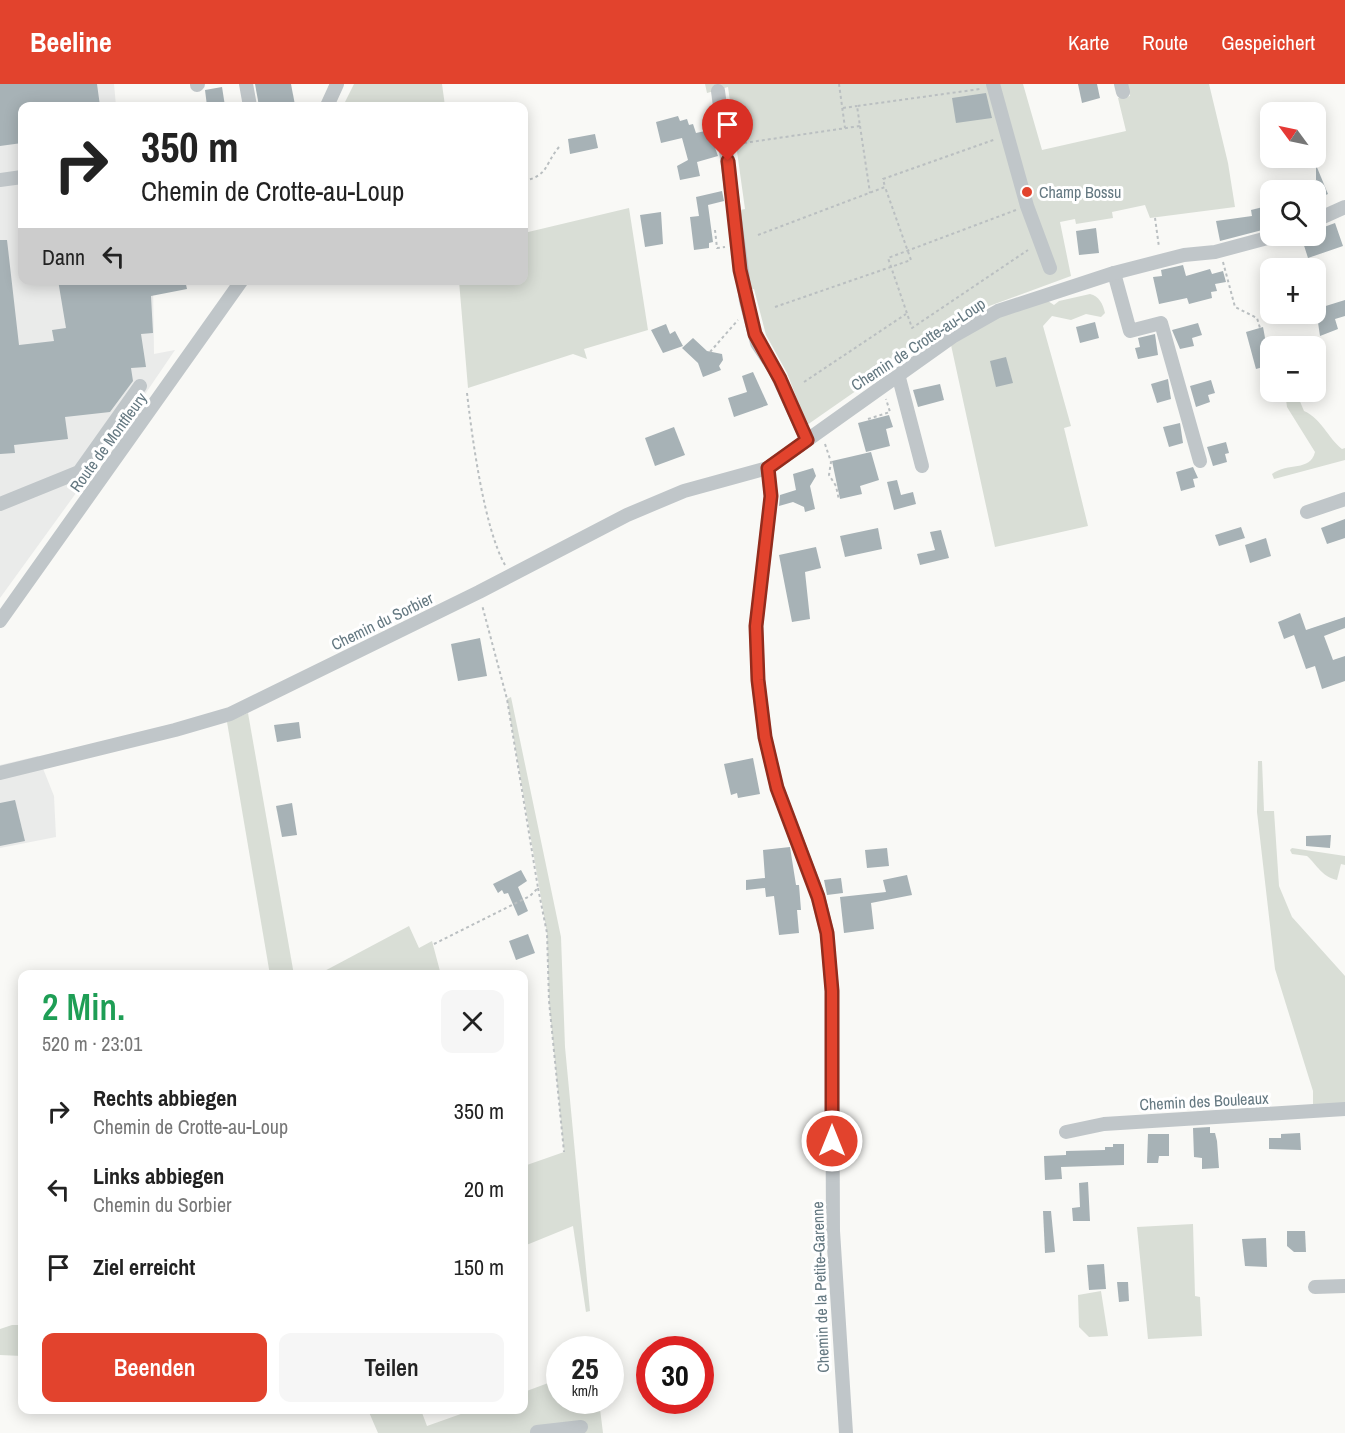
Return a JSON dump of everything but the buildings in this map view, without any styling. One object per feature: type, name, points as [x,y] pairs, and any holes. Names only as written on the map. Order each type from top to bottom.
[{"type":"street","points":[[246,84],[249,102]]},
{"type":"street","points":[[329,102],[337,84]]},
{"type":"street","points":[[994,85],[1027,206],[1050,268]]},
{"type":"street","points":[[718,91],[734,202],[737,246],[748,309],[757,343],[775,370],[811,436]]},
{"type":"street","points":[[0,180],[18,178]]},
{"type":"street","points":[[1326,216],[1345,207]]},
{"type":"street","name":"Chemin de Crotte-au-Loup","points":[[768,468],[898,374],[984,317],[1032,298],[1114,273],[1184,255],[1220,251],[1260,240]]},
{"type":"street","points":[[1114,273],[1130,331],[1161,323],[1200,461]]},
{"type":"street","name":"Route de Montfleury","points":[[0,621],[238,285]]},
{"type":"street","points":[[898,374],[922,466]]},
{"type":"street","points":[[0,504],[79,472],[140,386]]},
{"type":"street","name":"Chemin du Sorbier","points":[[0,773],[175,730],[230,714],[479,592],[653,503],[714,481],[768,468]]},
{"type":"street","name":"Chemin de la Petite-Garenne","points":[[768,468],[771,496],[756,618],[758,680],[765,737],[775,778],[818,897],[827,933],[832,991],[833,1231],[846,1433]]},
{"type":"street","points":[[1307,512],[1345,499]]},
{"type":"street","name":"Chemin des Bouleaux","points":[[1066,1132],[1104,1124],[1345,1109]]},
{"type":"street","points":[[1315,1287],[1345,1286]]},
{"type":"street","points":[[533,1432],[580,1427]]},
{"type":"path","points":[[839,84],[845,128]]},
{"type":"path","points":[[843,108],[994,85]]},
{"type":"path","points":[[857,106],[870,193]]},
{"type":"path","points":[[744,143],[860,126]]},
{"type":"path","points":[[775,307],[911,260],[883,179],[1008,135]]},
{"type":"path","points":[[528,180],[537,178],[545,171],[559,147]]},
{"type":"path","points":[[758,234],[885,188]]},
{"type":"path","points":[[1027,206],[888,258],[912,328],[1041,241]]},
{"type":"path","points":[[1155,218],[1159,245]]},
{"type":"path","points":[[715,230],[717,248],[737,246]]},
{"type":"path","points":[[1220,251],[1235,307],[1257,318],[1260,328]]},
{"type":"path","points":[[710,351],[748,309]]},
{"type":"path","points":[[804,382],[907,314]]},
{"type":"path","points":[[868,418],[890,412],[882,386]]},
{"type":"path","points":[[467,393],[471,425],[493,534],[499,555],[510,575]]},
{"type":"path","points":[[811,436],[827,447],[831,462],[829,475],[836,486],[839,500]]},
{"type":"path","points":[[479,592],[507,699],[547,933],[549,1001],[564,1152]]},
{"type":"path","points":[[434,944],[530,896],[538,888]]},
{"type":"shaded area","points":[[0,84],[114,84],[116,102],[18,102],[18,285],[153,285],[154,354],[175,350],[105,453],[0,598]]},
{"type":"shaded area","points":[[354,84],[442,84],[444,102],[345,102]]},
{"type":"shaded area","points":[[705,84],[1023,84],[1042,150],[1126,131],[1118,98],[1130,96],[1127,84],[1209,84],[1228,163],[1235,207],[1150,218],[1145,205],[1112,212],[1113,218],[1076,224],[1075,219],[1060,222],[1071,276],[981,309],[942,331],[807,425],[787,373],[766,335],[754,289],[748,289],[740,210],[745,209],[728,87],[707,93]]},
{"type":"shaded area","points":[[629,208],[648,330],[584,349],[587,359],[573,354],[468,388],[459,285],[528,285],[528,232]]},
{"type":"shaded area","points":[[1090,294],[1102,304],[1105,313],[1101,317],[1086,314],[1071,320],[1052,316],[1043,326],[1071,426],[1064,428],[1088,526],[995,547],[951,345],[993,320],[1019,309],[1048,301],[1054,305],[1059,301]]},
{"type":"shaded area","points":[[1286,402],[1300,402],[1304,411],[1320,423],[1342,449],[1345,448],[1345,460],[1274,479],[1272,474],[1278,470],[1303,465],[1312,458],[1315,452],[1287,407]]},
{"type":"shaded area","points":[[511,697],[561,937],[565,1047],[590,1311],[586,1312],[573,1226],[528,1244],[528,1165],[564,1152],[549,1001],[547,933],[507,699]]},
{"type":"shaded area","points":[[248,713],[293,970],[269,970],[227,722]]},
{"type":"shaded area","points":[[38,756],[54,796],[56,837],[0,848],[0,765]]},
{"type":"shaded area","points":[[1258,761],[1262,761],[1264,811],[1274,811],[1279,886],[1292,917],[1345,976],[1345,1104],[1313,1106],[1313,1091],[1275,969],[1257,812]]},
{"type":"shaded area","points":[[1292,848],[1345,856],[1345,865],[1341,864],[1337,880],[1323,873],[1307,856],[1292,854],[1290,850]]},
{"type":"shaded area","points":[[409,926],[419,948],[432,941],[440,970],[326,970]]},
{"type":"shaded area","points":[[1193,1224],[1195,1296],[1200,1297],[1202,1336],[1148,1339],[1137,1227]]},
{"type":"shaded area","points":[[1101,1291],[1108,1336],[1089,1337],[1079,1327],[1078,1295]]},
{"type":"shaded area","points":[[18,1325],[18,1356],[0,1355],[0,1329]]},
{"type":"shaded area","points":[[546,1384],[546,1414],[601,1414],[603,1433],[378,1433],[370,1414],[422,1414],[427,1426],[461,1414],[528,1414],[528,1391]]},
{"type":"place","name":"Champ Bossu","points":[[1027,192]]},
{"type":"route","points":[[728,161],[740,270],[757,343],[780,379],[807,440],[768,468],[771,496],[757,597],[756,649],[765,737],[777,788],[825,920],[832,991],[832,1141]]}]
